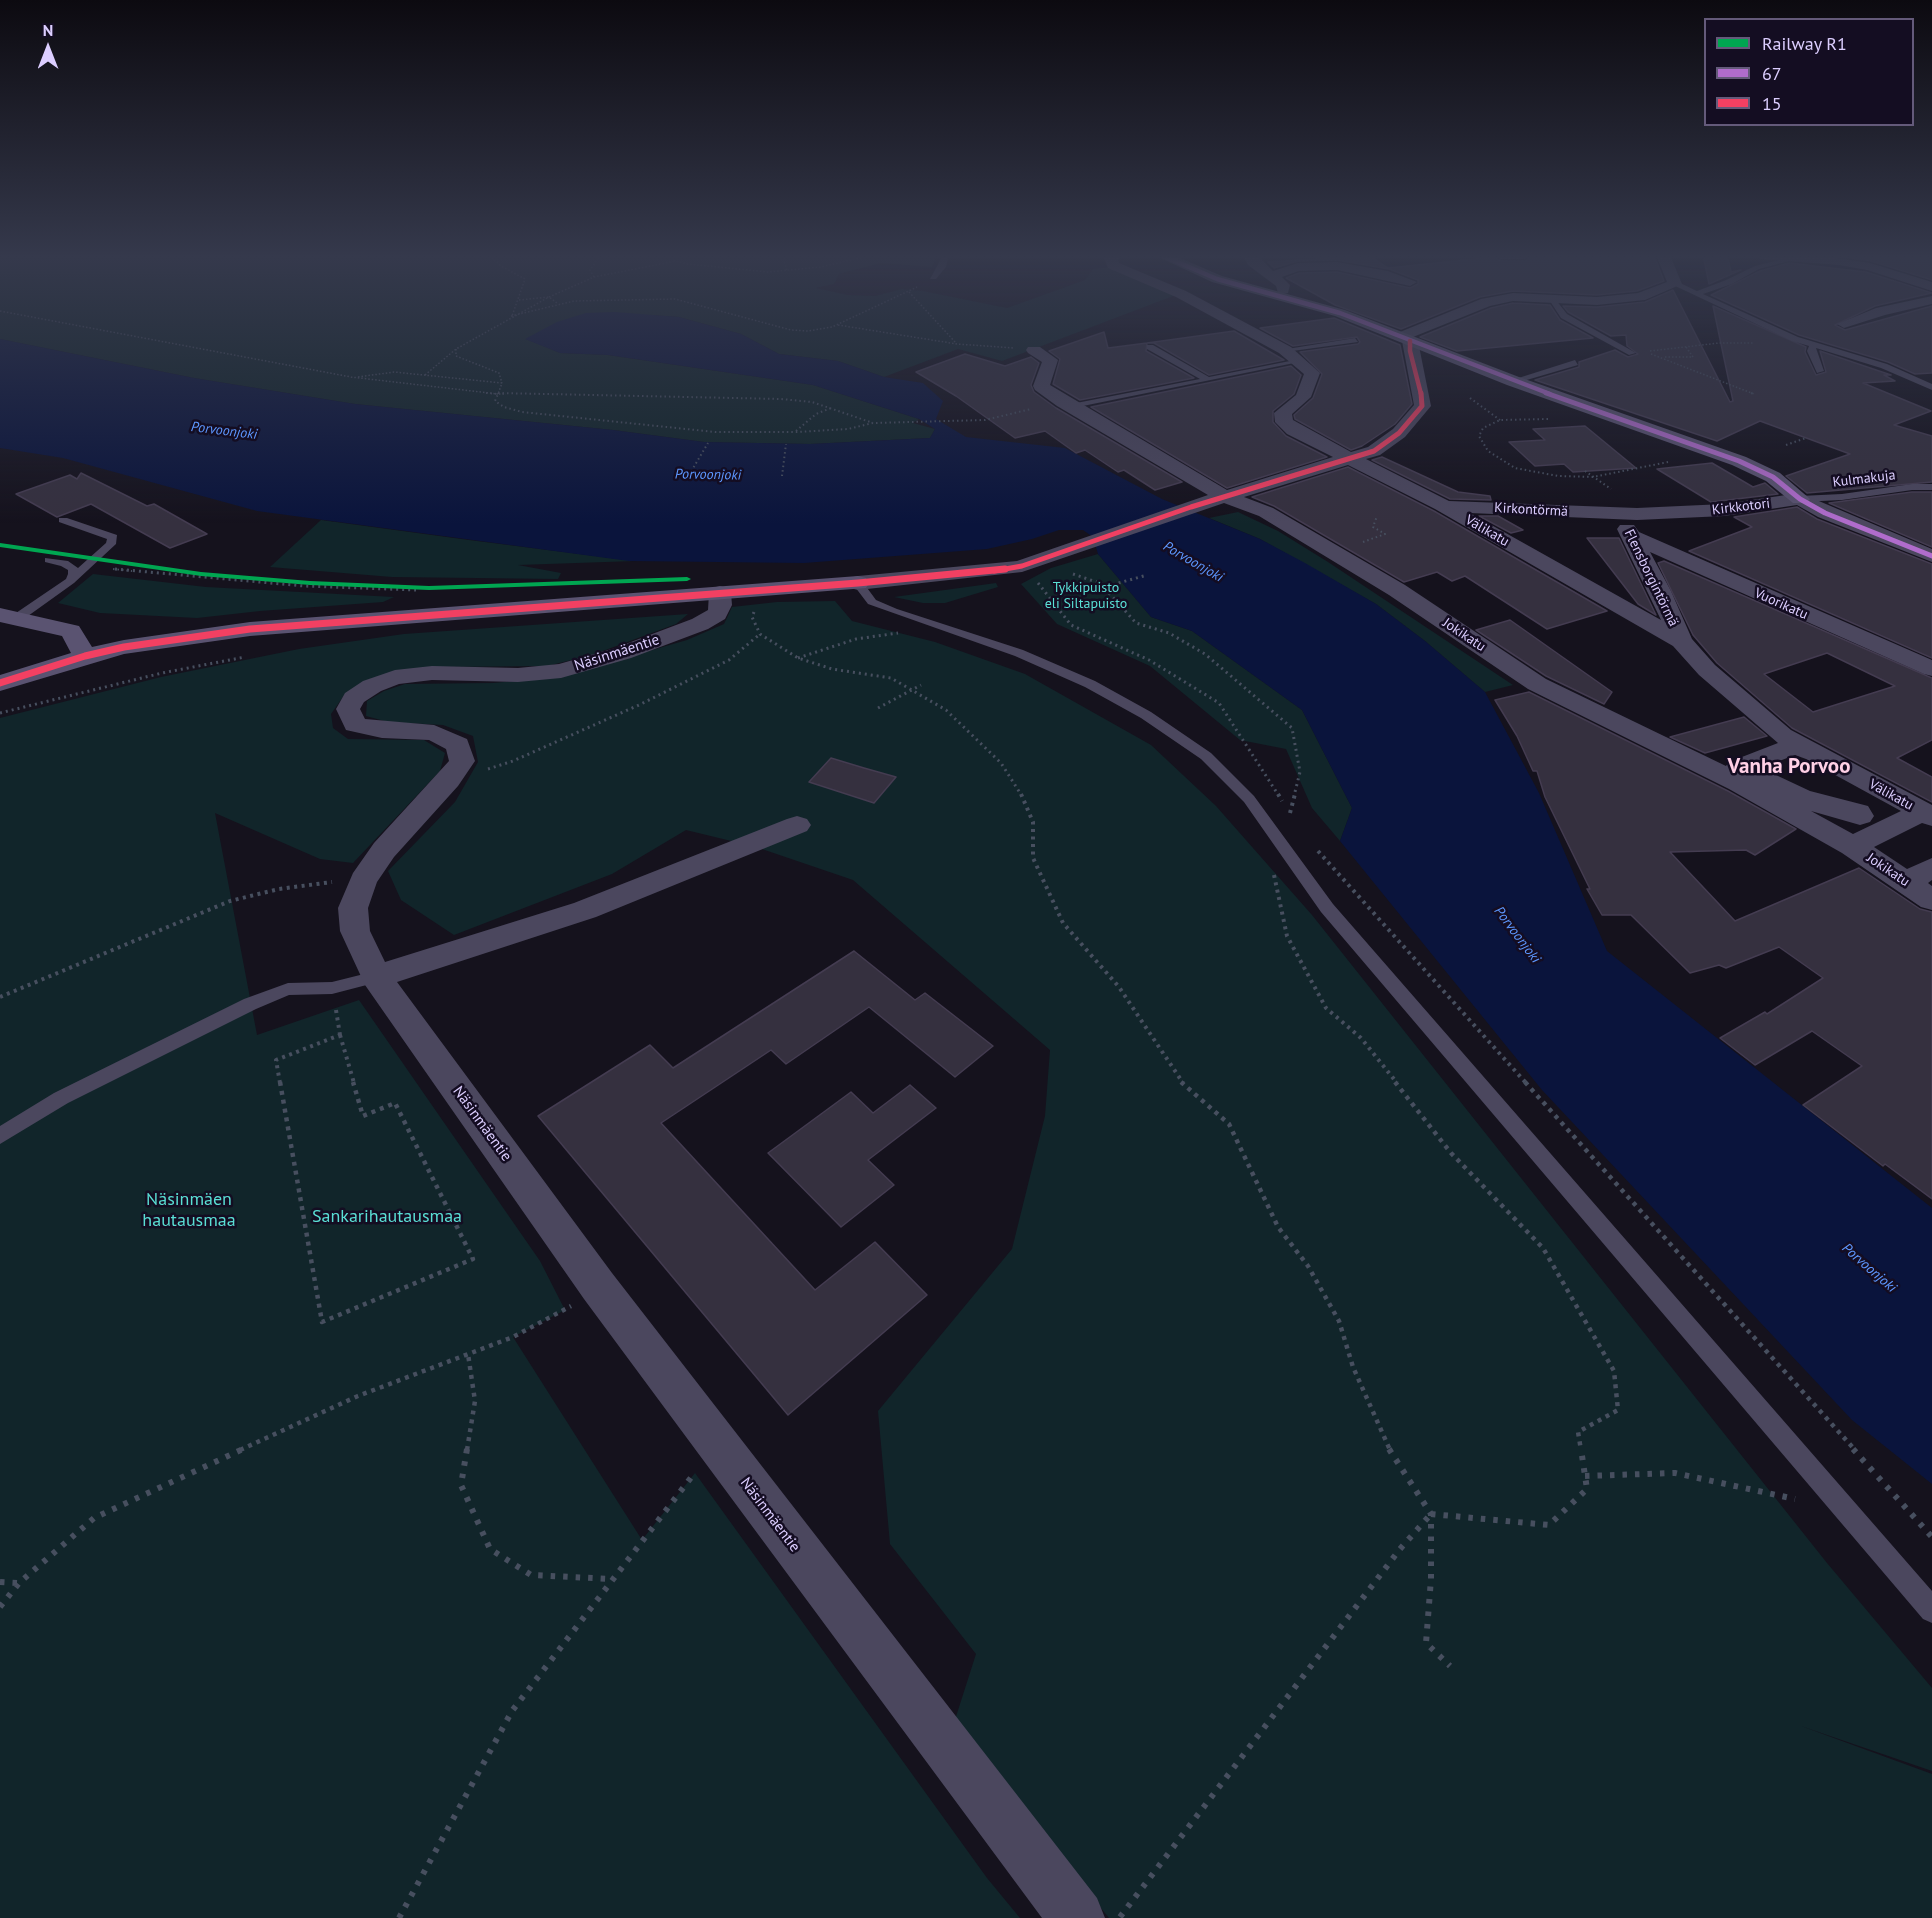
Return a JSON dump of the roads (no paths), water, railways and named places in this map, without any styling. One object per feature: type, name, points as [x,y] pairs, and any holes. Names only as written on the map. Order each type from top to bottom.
[{"type":"street","points":[[1273,345],[1292,355]]},
{"type":"street","points":[[0,682],[86,656],[164,640],[250,629],[1001,570],[1080,548],[1225,496],[1351,461],[1374,452],[1399,434],[1422,406],[1423,399],[1407,345]]},
{"type":"street","name":"Kirkkotori","points":[[1419,345],[1513,381],[1712,451],[1773,477],[1800,499]]},
{"type":"street","name":"Jokikatu","points":[[1034,350],[1050,360],[1041,386],[1067,404],[1225,496],[1266,512],[1332,550],[1537,684],[1727,777],[1852,846],[1932,900]]},
{"type":"street","name":"Välikatu","points":[[1292,355],[1312,373],[1303,397],[1283,413],[1284,422],[1293,430],[1442,505],[1681,641],[1707,670],[1796,745],[1927,815]]},
{"type":"street","points":[[1800,499],[1825,513],[1932,556]]},
{"type":"street","name":"Kirkkotori","points":[[1620,514],[1724,510],[1800,499]]},
{"type":"street","name":"Kirkontörmä","points":[[1442,505],[1620,514]]},
{"type":"street","name":"Flensborgintörmä","points":[[1620,514],[1660,591],[1681,641]]},
{"type":"street","name":"Vuorikatu","points":[[1631,536],[1932,669]]},
{"type":"street","name":"Näsinmäentie","points":[[720,593],[721,605],[717,614],[700,624],[623,653],[571,668],[518,675],[432,673],[395,677],[372,686],[354,698],[348,709],[355,725],[382,730],[434,733],[458,745],[462,761],[449,780],[384,850],[363,880],[353,908],[355,931],[376,977],[598,1286],[713,1441],[1077,1918]]},
{"type":"street","points":[[9,617],[71,631],[86,656]]},
{"type":"street","points":[[1727,777],[1735,770],[1799,802],[1860,816],[1858,812],[1801,798],[1738,768],[1796,745]]},
{"type":"street","points":[[1852,846],[1927,815]]},
{"type":"street","points":[[376,977],[585,910],[797,825]]},
{"type":"street","points":[[1905,882],[1932,868]]},
{"type":"lane","points":[[1067,404],[1206,379],[1336,345]]},
{"type":"lane","points":[[1616,345],[1632,353]]},
{"type":"lane","points":[[1820,371],[1811,351],[1813,345],[1884,366],[1932,387]]},
{"type":"lane","points":[[1150,347],[1206,379]]},
{"type":"lane","points":[[1513,381],[1575,363]]},
{"type":"lane","name":"Kulmakuja","points":[[1800,499],[1842,497],[1912,487],[1932,487]]},
{"type":"lane","points":[[9,617],[70,581],[111,544],[113,537],[63,520]]},
{"type":"lane","points":[[49,560],[72,568],[74,573],[70,581]]},
{"type":"lane","points":[[858,583],[872,602],[933,626],[1019,652],[1090,684],[1146,715],[1206,756],[1249,799],[1327,908],[1932,1610]]},
{"type":"lane","points":[[0,1136],[62,1098],[250,1004],[288,989],[332,988],[376,977]]},
{"type":"water","name":"Porvoonjoki","points":[[0,345],[27,345],[194,378],[355,404],[613,430],[704,442],[810,444],[930,438],[935,429],[919,419],[813,385],[608,355],[560,353],[539,345],[761,345],[779,354],[838,361],[884,377],[923,383],[943,401],[936,419],[966,437],[1065,448],[1162,499],[1260,539],[1305,563],[1376,604],[1425,641],[1485,692],[1539,793],[1607,951],[1932,1208],[1932,1484],[1852,1420],[1542,1090],[1340,841],[1352,808],[1302,710],[1192,631],[1151,617],[1098,554],[1093,537],[1083,530],[1059,530],[1032,539],[987,549],[804,563],[629,561],[257,511],[63,458],[0,448]]},
{"type":"rail line","name":"R1","points":[[0,545],[201,574],[310,583],[429,588],[687,579]]},
{"type":"district","name":"Vanha Porvoo","points":[[1789,767]]},
{"type":"park label","name":"Tykkipuisto eli Siltapuisto","points":[[1086,596]]},
{"type":"park label","name":"Näsinmäen hautausmaa","points":[[189,1210]]},
{"type":"park label","name":"Sankarihautausmaa","points":[[387,1217]]}]
